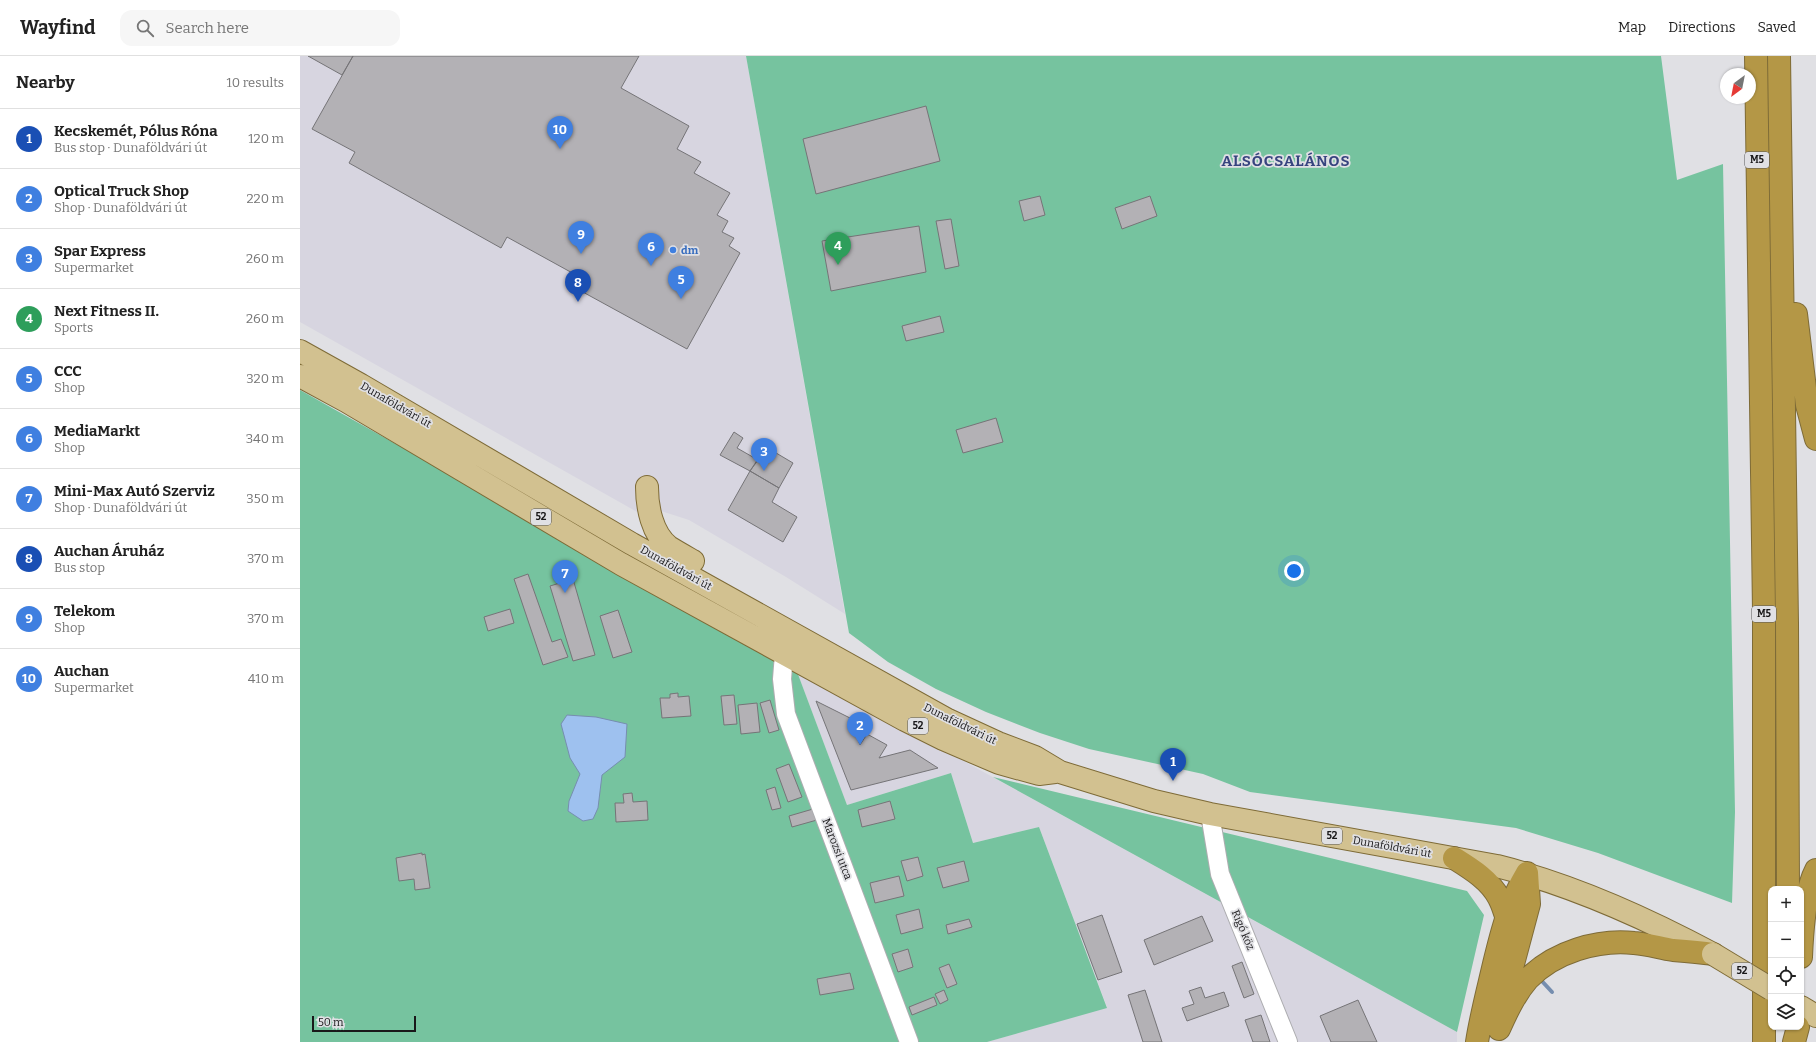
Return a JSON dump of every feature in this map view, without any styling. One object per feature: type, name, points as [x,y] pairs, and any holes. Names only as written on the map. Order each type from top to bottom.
[{"type":"highway","name":"M5","points":[[1756,56],[1764,611],[1764,1042]]},
{"type":"highway","name":"M5","points":[[1779,56],[1787,623],[1788,886]]},
{"type":"highway","points":[[1781,165],[1792,204],[1796,326],[1807,405],[1816,439]]},
{"type":"highway","points":[[1454,858],[1487,882],[1499,898],[1506,916]]},
{"type":"highway","points":[[1804,923],[1807,902],[1816,870]]},
{"type":"highway","points":[[1477,1042],[1506,916],[1515,893],[1527,873]]},
{"type":"highway","points":[[1498,1036],[1502,1000],[1529,904],[1527,873]]},
{"type":"highway","points":[[1498,1036],[1512,1000],[1529,979],[1547,964],[1571,951],[1596,944],[1633,943],[1673,950],[1713,954]]},
{"type":"highway","points":[[1752,1042],[1764,964]]},
{"type":"highway","points":[[1787,1030],[1787,1042]]},
{"type":"highway","points":[[1794,1042],[1797,1030]]},
{"type":"main road","name":"Dunaföldvári út","points":[[300,351],[361,384],[625,540],[948,720],[998,743],[1035,757],[1060,772],[1126,793],[1210,814],[1497,866],[1527,873],[1636,914],[1713,954]]},
{"type":"main road","name":"Dunaföldvári út","points":[[300,376],[621,564],[906,720],[972,752],[999,763],[1039,774],[1060,772]]},
{"type":"main road","points":[[647,487],[647,503],[650,514],[657,531],[665,543],[760,602],[784,628]]},
{"type":"main road","points":[[734,600],[741,614],[778,642],[784,654]]},
{"type":"main road","name":"52","points":[[1713,954],[1768,987]]},
{"type":"main road","points":[[1804,1009],[1816,1016]]},
{"type":"street","name":"Marozsi utca","points":[[784,654],[782,679],[786,714],[909,1042]]},
{"type":"street","name":"Rigó köz","points":[[1210,814],[1220,874],[1288,1042]]},
{"type":"shaded area","points":[[300,56],[746,56],[845,614],[786,577],[689,520],[658,510],[639,513],[300,322]]},
{"type":"shaded area","points":[[796,669],[1457,1032],[1457,1042],[987,1042],[1107,1007],[1039,827],[973,843],[951,773],[847,805]]},
{"type":"green space","points":[[746,56],[1661,56],[1677,180],[1723,164],[1735,812],[1732,903],[1598,853],[1516,828],[1250,792],[1203,774],[1089,749],[1040,733],[986,712],[936,689],[888,662],[849,633]]},
{"type":"green space","points":[[300,390],[796,669],[847,805],[951,773],[973,843],[1039,827],[1107,1008],[987,1042],[300,1042]]},
{"type":"green space","points":[[993,777],[1467,891],[1484,915],[1457,1032]]},
{"type":"water","points":[[567,715],[596,717],[627,724],[625,757],[602,775],[598,808],[593,819],[583,821],[568,811],[569,801],[580,774],[570,758],[561,724]]},
{"type":"building","points":[[308,56],[353,56],[342,75]]},
{"type":"building","points":[[353,56],[639,56],[621,88],[689,126],[677,149],[701,162],[694,173],[730,193],[717,215],[728,221],[722,232],[734,238],[729,246],[740,253],[687,349],[570,285],[576,275],[507,237],[501,248],[349,163],[355,152],[312,129]]},
{"type":"building","points":[[926,106],[940,161],[816,194],[803,139]]},
{"type":"building","points":[[1040,196],[1045,215],[1024,221],[1019,201]]},
{"type":"building","points":[[1150,196],[1157,216],[1122,229],[1115,208]]},
{"type":"building","points":[[951,219],[959,266],[945,269],[936,221]]},
{"type":"building","points":[[919,226],[926,272],[831,291],[822,241]]},
{"type":"building","points":[[940,316],[944,332],[906,341],[902,326]]},
{"type":"building","points":[[996,418],[1003,442],[963,453],[956,430]]},
{"type":"building","points":[[734,432],[743,438],[737,448],[758,460],[750,471],[720,455]]},
{"type":"building","points":[[766,447],[793,463],[779,488],[750,471]]},
{"type":"building","points":[[750,471],[779,488],[772,502],[797,517],[783,542],[728,510]]},
{"type":"building","points":[[528,574],[552,642],[561,639],[568,657],[543,665],[514,579]]},
{"type":"building","points":[[573,579],[595,655],[573,661],[550,586]]},
{"type":"building","points":[[510,609],[514,623],[488,631],[484,617]]},
{"type":"building","points":[[618,610],[632,652],[613,658],[600,616]]},
{"type":"building","points":[[678,693],[678,697],[689,696],[691,716],[662,718],[660,698],[670,698],[670,694]]},
{"type":"building","points":[[734,695],[737,724],[724,725],[721,696]]},
{"type":"building","points":[[770,700],[779,730],[769,733],[760,703]]},
{"type":"building","points":[[816,701],[850,718],[860,745],[867,734],[887,745],[879,758],[910,750],[938,768],[851,790]]},
{"type":"building","points":[[757,703],[760,732],[741,734],[738,705]]},
{"type":"building","points":[[789,764],[802,797],[788,802],[776,769]]},
{"type":"building","points":[[775,787],[781,808],[772,810],[766,790]]},
{"type":"building","points":[[632,793],[633,802],[647,801],[648,820],[616,822],[615,803],[624,803],[623,794]]},
{"type":"building","points":[[890,801],[895,819],[862,827],[858,810]]},
{"type":"building","points":[[813,809],[817,820],[792,827],[789,816]]},
{"type":"building","points":[[422,853],[422,855],[425,854],[430,888],[415,890],[414,879],[399,881],[396,858]]},
{"type":"building","points":[[918,857],[923,876],[907,881],[901,861]]},
{"type":"building","points":[[964,861],[969,881],[943,888],[937,868]]},
{"type":"building","points":[[899,876],[904,896],[875,903],[870,883]]},
{"type":"building","points":[[919,909],[923,928],[901,934],[896,915]]},
{"type":"building","points":[[1102,915],[1122,972],[1098,980],[1077,924]]},
{"type":"building","points":[[1202,916],[1213,941],[1154,965],[1144,940]]},
{"type":"building","points":[[969,919],[972,927],[948,934],[946,925]]},
{"type":"building","points":[[908,949],[913,967],[898,972],[892,954]]},
{"type":"building","points":[[1242,962],[1254,994],[1244,998],[1232,966]]},
{"type":"building","points":[[949,964],[957,984],[947,988],[939,968]]},
{"type":"building","points":[[850,973],[854,989],[820,995],[817,979]]},
{"type":"building","points":[[1201,987],[1205,998],[1224,992],[1229,1006],[1187,1021],[1182,1008],[1194,1004],[1189,991]]},
{"type":"building","points":[[944,990],[948,1000],[940,1004],[935,994]]},
{"type":"building","points":[[1145,990],[1162,1042],[1143,1042],[1128,995]]},
{"type":"building","points":[[934,997],[937,1005],[912,1015],[909,1007]]},
{"type":"building","points":[[1358,1000],[1377,1042],[1331,1042],[1320,1016]]},
{"type":"building","points":[[1261,1015],[1270,1042],[1253,1042],[1245,1020]]},
{"type":"waterway","points":[[1540,979],[1552,992]]},
{"type":"place","name":"Auchan","points":[[560,149]]},
{"type":"place","name":"dm","points":[[673,250]]},
{"type":"place","name":"Telekom","points":[[581,254]]},
{"type":"place","name":"Next Fitness II.","points":[[838,265]]},
{"type":"place","name":"MediaMarkt","points":[[651,266]]},
{"type":"place","name":"CCC","points":[[681,299]]},
{"type":"place","name":"Auchan Áruház","points":[[578,302]]},
{"type":"place","name":"Spar Express","points":[[764,471]]},
{"type":"place","name":"Mini-Max Autó Szerviz","points":[[565,593]]},
{"type":"place","name":"Optical Truck Shop","points":[[860,745]]},
{"type":"place","name":"Kecskemét, Pólus Róna","points":[[1173,781]]},
{"type":"district","name":"ALSÓCSALÁNOS","points":[[1286,161]]}]
